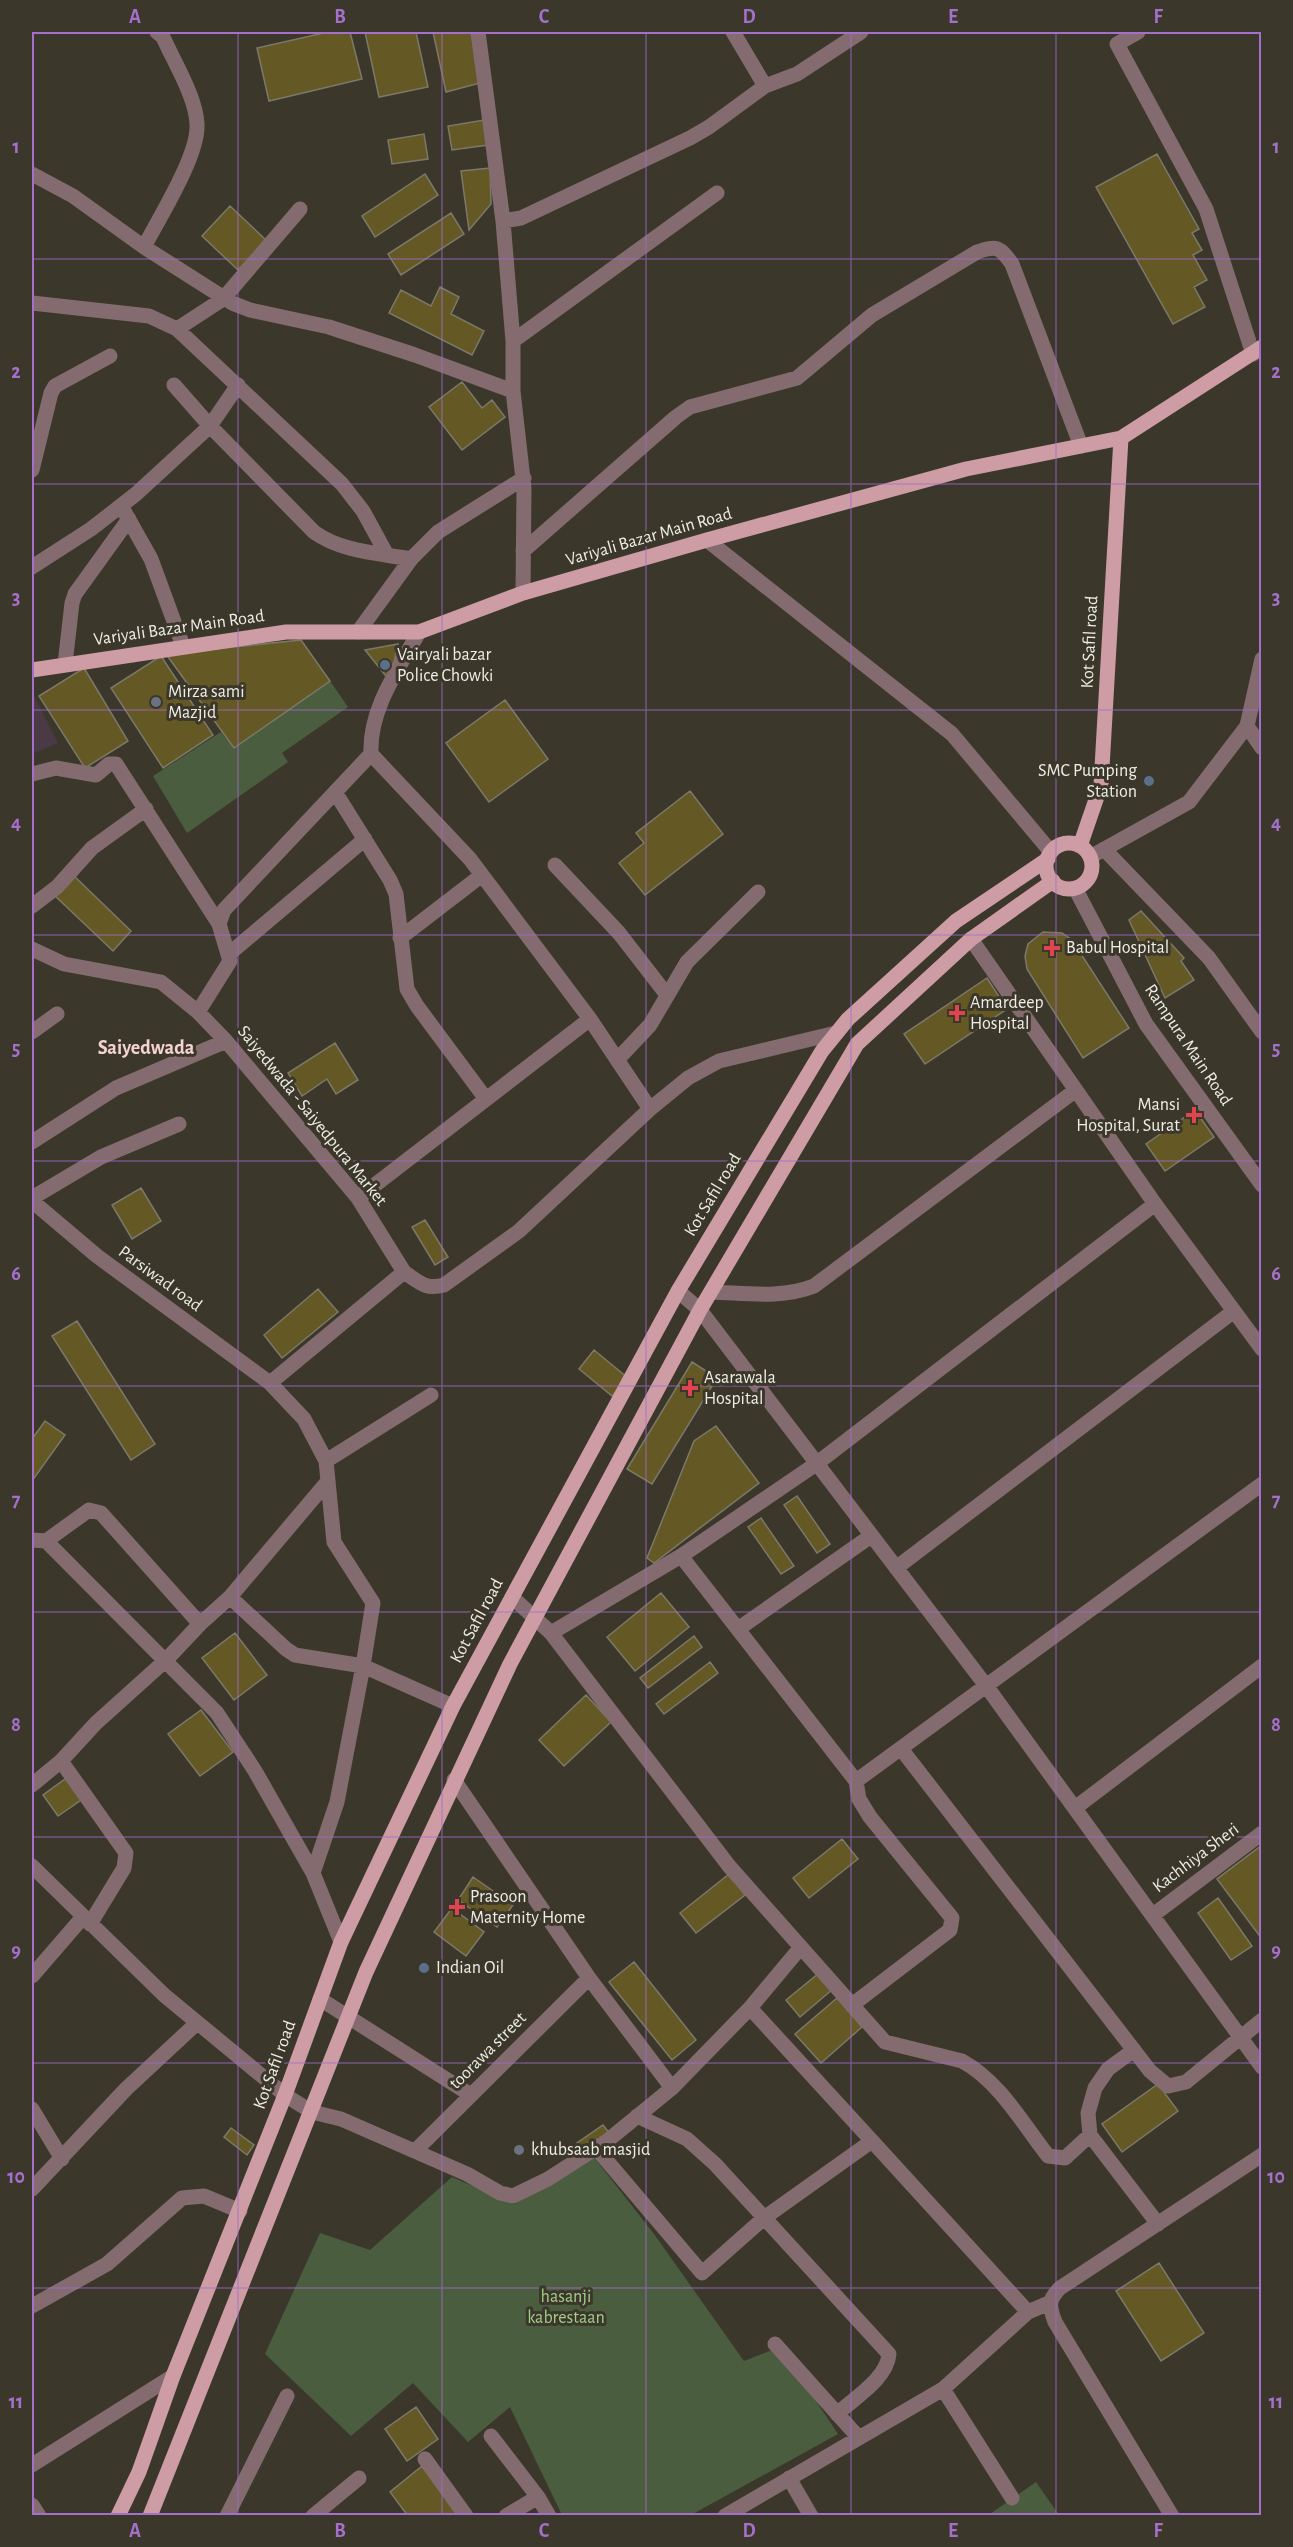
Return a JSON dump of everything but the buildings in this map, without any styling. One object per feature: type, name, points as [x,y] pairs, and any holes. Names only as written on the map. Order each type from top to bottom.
[{"type":"main road","name":"Variyali Bazar Main Road","points":[[32,670],[286,632],[419,632],[523,592],[708,540],[966,469],[1121,438],[1259,354]]},
{"type":"main road","name":"Kot Safil road","points":[[1091,850],[1101,785],[1121,438]]},
{"type":"main road","points":[[1064,843],[1091,850],[1092,865],[1088,880],[1075,888],[1059,886],[1048,874],[1049,855],[1064,843]]},
{"type":"main road","name":"Kot Safil road","points":[[118,2516],[139,2472],[173,2376],[285,2095],[341,1942],[453,1706],[678,1291],[822,1051],[836,1033],[864,1004],[956,921],[1049,855]]},
{"type":"main road","points":[[150,2516],[366,1972],[454,1780],[535,1618],[700,1310],[857,1044],[971,939],[1053,881]]},
{"type":"street","points":[[144,247],[187,163],[198,125],[195,108],[163,37],[158,32]]},
{"type":"street","points":[[478,32],[503,221],[513,341],[513,392],[524,478],[523,592]]},
{"type":"street","points":[[733,32],[765,86]]},
{"type":"street","points":[[503,221],[521,218],[690,138],[765,86],[797,74],[861,32]]},
{"type":"street","points":[[1138,32],[1117,44],[1206,209],[1259,354]]},
{"type":"street","points":[[32,174],[73,196],[144,247],[224,299],[250,310],[329,327],[415,355],[513,392]]},
{"type":"street","points":[[513,341],[717,193]]},
{"type":"street","points":[[177,329],[224,299],[300,209]]},
{"type":"street","points":[[524,551],[661,429],[690,407],[797,378],[872,315],[977,252],[992,247],[1002,250],[1012,264],[1081,446]]},
{"type":"street","points":[[32,303],[149,316],[177,329],[342,484],[363,511],[387,555]]},
{"type":"street","points":[[32,470],[51,393],[55,386],[110,356]]},
{"type":"street","points":[[174,385],[210,426],[320,536],[342,547],[411,559]]},
{"type":"street","points":[[65,664],[75,594],[125,513],[210,426],[226,406],[238,385]]},
{"type":"street","points":[[358,632],[411,559],[449,523],[524,478]]},
{"type":"street","points":[[32,567],[91,529],[125,513]]},
{"type":"street","points":[[125,513],[152,559],[183,646]]},
{"type":"street","points":[[708,540],[952,734],[1049,855]]},
{"type":"street","points":[[419,632],[376,715],[371,754],[482,875],[590,1019],[650,1109]]},
{"type":"street","points":[[1260,1028],[1209,958],[1091,850],[1189,802],[1247,726],[1262,660]]},
{"type":"street","points":[[1247,726],[1262,748]]},
{"type":"street","points":[[219,924],[224,910],[371,754]]},
{"type":"street","points":[[32,774],[56,768],[96,775],[113,763],[122,773],[219,924],[229,954],[227,967],[198,1012]]},
{"type":"street","points":[[335,792],[390,879],[396,894],[404,978],[411,997],[486,1099]]},
{"type":"street","points":[[32,906],[57,887],[92,848],[146,809]]},
{"type":"street","points":[[229,954],[365,839]]},
{"type":"street","points":[[555,865],[624,939],[667,995]]},
{"type":"street","points":[[400,938],[482,875]]},
{"type":"street","name":"Rampura Main Road","points":[[1075,888],[1146,1024],[1262,1185]]},
{"type":"street","points":[[617,1060],[650,1025],[687,962],[758,892]]},
{"type":"street","points":[[971,939],[1155,1204],[1262,1349]]},
{"type":"street","name":"Saiyedwada - Saiyedpura Market","points":[[32,949],[64,964],[161,982],[198,1012],[226,1041],[358,1198],[404,1272]]},
{"type":"street","points":[[32,1032],[57,1014]]},
{"type":"street","points":[[358,1198],[590,1019]]},
{"type":"street","points":[[313,1873],[337,1802],[373,1603],[334,1542],[326,1461],[304,1419],[270,1383],[404,1272],[424,1286],[433,1288],[444,1285],[519,1231],[650,1109],[688,1078],[719,1061],[836,1033]]},
{"type":"street","points":[[32,1142],[116,1088],[226,1041]]},
{"type":"street","points":[[711,1292],[779,1295],[800,1292],[814,1286],[1076,1090]]},
{"type":"street","points":[[32,1200],[91,1162],[179,1124]]},
{"type":"street","name":"Parsiwad road","points":[[32,1200],[97,1256],[270,1383]]},
{"type":"street","points":[[551,1633],[681,1556],[816,1464],[1155,1204]]},
{"type":"street","points":[[678,1291],[700,1310],[987,1687],[1262,2067]]},
{"type":"street","points":[[896,1568],[1234,1311]]},
{"type":"street","points":[[326,1461],[430,1395]]},
{"type":"street","points":[[32,1785],[61,1761],[96,1723],[166,1660],[200,1624],[230,1597],[328,1481]]},
{"type":"street","points":[[856,1781],[902,1750],[1262,1484]]},
{"type":"street","points":[[200,1624],[101,1513],[89,1510],[39,1540],[166,1660],[218,1713],[255,1771],[313,1873],[341,1942]]},
{"type":"street","points":[[738,1629],[871,1536]]},
{"type":"street","points":[[681,1556],[856,1781],[859,1799],[870,1817],[952,1918],[950,1930],[852,2005]]},
{"type":"street","points":[[230,1597],[295,1655],[363,1666],[453,1706]]},
{"type":"street","points":[[512,1597],[551,1633],[729,1866],[885,2042],[962,2061],[972,2066],[990,2082],[1048,2156],[1065,2158],[1090,2135]]},
{"type":"street","points":[[1075,1808],[1262,1666]]},
{"type":"street","points":[[902,1750],[1134,2050],[1150,2070],[1168,2086],[1186,2082],[1262,2020]]},
{"type":"street","points":[[32,1976],[86,1921],[124,1868],[126,1853],[61,1761]]},
{"type":"street","points":[[454,1780],[589,1978],[672,2088]]},
{"type":"street","name":"Kachhiya Sheri","points":[[1153,1915],[1262,1833]]},
{"type":"street","points":[[32,1866],[164,1995],[285,2095],[312,2112],[341,2119],[467,2174],[500,2193],[513,2196],[548,2179],[596,2148],[672,2088],[750,2008],[801,1947]]},
{"type":"street","name":"toorawa street","points":[[415,2151],[589,1978]]},
{"type":"street","points":[[320,2000],[471,2095]]},
{"type":"street","points":[[750,2008],[1028,2312]]},
{"type":"street","points":[[32,2189],[126,2090],[197,2023]]},
{"type":"street","points":[[1134,2050],[1108,2069],[1095,2088],[1088,2113],[1090,2135],[1158,2224]]},
{"type":"street","points":[[32,2109],[62,2159]]},
{"type":"street","points":[[637,2116],[687,2139],[715,2164],[889,2354],[888,2363],[881,2374],[837,2414]]},
{"type":"street","points":[[596,2148],[702,2273],[764,2218],[872,2140]]},
{"type":"street","points":[[1172,2516],[1055,2322],[1049,2303],[1051,2296],[1060,2288],[1262,2155]]},
{"type":"street","points":[[32,2306],[107,2264],[182,2198],[204,2196],[240,2211]]},
{"type":"street","points":[[725,2516],[943,2389],[1028,2312],[1049,2303]]},
{"type":"street","points":[[775,2344],[859,2438]]},
{"type":"street","points":[[32,2465],[173,2376]]},
{"type":"street","points":[[943,2389],[1012,2498]]},
{"type":"street","points":[[227,2516],[287,2396]]},
{"type":"street","points":[[491,2436],[538,2497],[549,2516]]},
{"type":"street","points":[[425,2459],[466,2516]]},
{"type":"street","points":[[313,2516],[359,2478]]},
{"type":"street","points":[[789,2478],[811,2516]]},
{"type":"street","points":[[506,2516],[538,2497]]},
{"type":"street","points":[[32,2505],[39,2516]]},
{"type":"shaded area","points":[[32,692],[58,743],[32,754]]},
{"type":"green space","points":[[330,681],[348,707],[282,753],[288,762],[187,833],[153,776],[221,732],[234,748]]},
{"type":"green space","name":"hasanji kabrestaan","points":[[593,2156],[654,2234],[744,2361],[780,2347],[838,2434],[691,2515],[562,2515],[510,2407],[468,2442],[413,2383],[351,2436],[265,2354],[320,2233],[370,2250],[452,2177],[514,2204]]},
{"type":"green space","points":[[1036,2482],[1059,2515],[987,2516]]},
{"type":"place","name":"Vairyali bazar Police Chowki","points":[[385,665]]},
{"type":"place","name":"Mirza sami Mazjid","points":[[156,702]]},
{"type":"place","name":"SMC Pumping Station","points":[[1149,781]]},
{"type":"place","name":"Babul Hospital","points":[[1052,948]]},
{"type":"place","name":"Amardeep Hospital","points":[[957,1013]]},
{"type":"place","name":"Mansi Hospital, Surat","points":[[1194,1115]]},
{"type":"place","name":"Asarawala Hospital","points":[[690,1388]]},
{"type":"place","name":"Prasoon Maternity Home","points":[[457,1907]]},
{"type":"place","name":"Indian Oil","points":[[424,1968]]},
{"type":"place","name":"khubsaab masjid","points":[[519,2150]]},
{"type":"district","name":"Saiyedwada","points":[[146,1048]]}]
